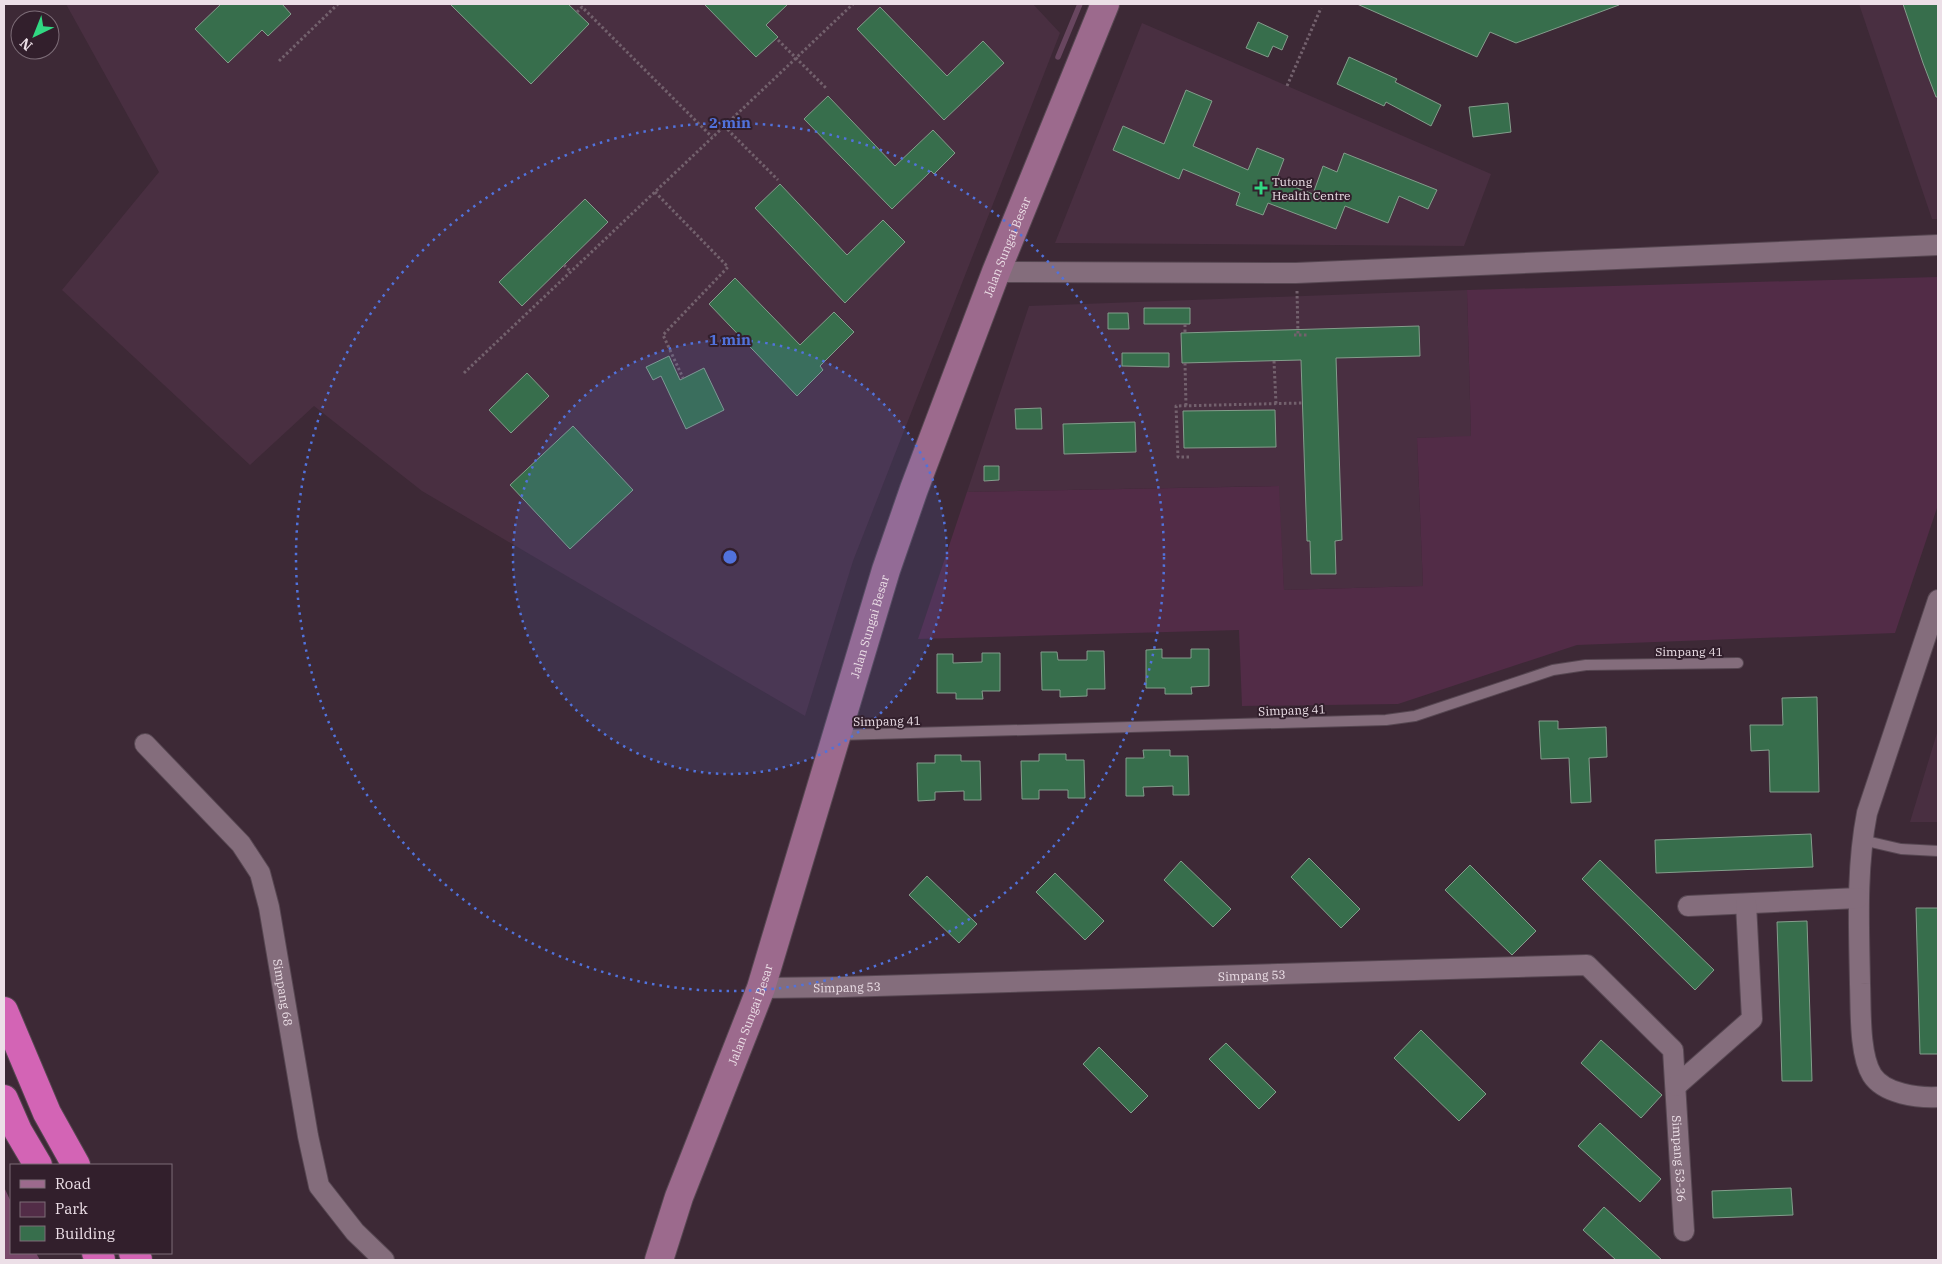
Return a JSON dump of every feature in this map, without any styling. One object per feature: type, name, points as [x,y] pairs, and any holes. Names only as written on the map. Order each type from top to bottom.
[{"type":"highway","points":[[4,1011],[47,1113],[75,1164]]},
{"type":"highway","points":[[4,1099],[18,1131],[37,1164]]},
{"type":"street","name":"Jalan Sungai Besar","points":[[659,1260],[679,1197],[761,988],[889,561],[914,489],[996,272],[1105,4]]},
{"type":"street","points":[[996,272],[1296,273],[1938,245]]},
{"type":"street","points":[[1938,600],[1867,813],[1862,840],[1858,898],[1861,1017],[1866,1060],[1872,1076],[1884,1086],[1906,1095],[1938,1097]]},
{"type":"street","name":"Simpang 68","points":[[145,744],[241,844],[260,873],[269,907],[308,1136],[319,1186],[355,1232],[384,1260]]},
{"type":"street","points":[[1688,906],[1858,898]]},
{"type":"street","points":[[1676,1086],[1752,1019],[1746,904]]},
{"type":"street","name":"Simpang 53","points":[[761,988],[1587,966],[1673,1050],[1676,1086]]},
{"type":"street","name":"Simpang 53-36","points":[[1676,1086],[1684,1232]]},
{"type":"lane","name":"Simpang 41","points":[[838,735],[1386,720],[1415,716],[1553,670],[1586,665],[1738,663]]},
{"type":"lane","points":[[1862,840],[1901,849],[1938,851]]},
{"type":"path","points":[[279,61],[338,4]]},
{"type":"path","points":[[464,373],[853,4]]},
{"type":"path","points":[[577,12],[582,7],[712,137]]},
{"type":"path","points":[[1287,86],[1321,8]]},
{"type":"path","points":[[778,40],[827,89]]},
{"type":"path","points":[[724,126],[778,180]]},
{"type":"path","points":[[655,192],[728,267],[663,335],[683,378]]},
{"type":"path","points":[[564,265],[571,272]]},
{"type":"path","points":[[1296,273],[1296,335],[1308,335]]},
{"type":"path","points":[[1185,324],[1185,332]]},
{"type":"path","points":[[1274,361],[1276,404]]},
{"type":"path","points":[[1185,363],[1186,406]]},
{"type":"path","points":[[1189,457],[1178,456],[1176,406],[1302,403]]},
{"type":"shaded area","points":[[66,4],[1033,4],[1060,33],[853,561],[805,716],[422,491],[314,406],[250,465],[62,290],[159,172]]},
{"type":"shaded area","points":[[1859,4],[1938,4],[1938,219],[1932,219]]},
{"type":"shaded area","points":[[1142,23],[1491,174],[1464,246],[1055,243]]},
{"type":"shaded area","points":[[1467,290],[1471,437],[1417,438],[1423,586],[1284,590],[1278,486],[967,492],[1029,306]]},
{"type":"shaded area","points":[[1938,731],[1938,822],[1910,822],[1937,733]]},
{"type":"shaded area","points":[[4,1187],[10,1200],[10,1254],[37,1254],[40,1260],[4,1260]]},
{"type":"green space","points":[[1938,277],[1938,505],[1895,633],[1577,645],[1398,704],[1242,706],[1239,630],[918,639],[967,492],[1279,486],[1284,590],[1423,586],[1417,438],[1471,436],[1467,290]]},
{"type":"building","points":[[221,4],[282,4],[291,14],[268,36],[262,30],[228,63],[195,29]]},
{"type":"building","points":[[450,4],[568,4],[589,24],[531,84]]},
{"type":"building","points":[[704,4],[788,4],[766,25],[778,37],[756,57]]},
{"type":"building","points":[[1357,4],[1619,5],[1516,43],[1490,32],[1477,57]]},
{"type":"building","points":[[1903,4],[1938,4],[1938,97],[1936,97],[1923,63]]},
{"type":"building","points":[[880,7],[947,76],[983,41],[1004,63],[944,120],[857,29]]},
{"type":"building","points":[[1258,22],[1288,36],[1282,50],[1273,46],[1268,57],[1246,48]]},
{"type":"building","points":[[1349,57],[1397,79],[1395,82],[1441,105],[1431,126],[1386,102],[1384,106],[1337,84]]},
{"type":"building","points":[[1186,90],[1212,101],[1193,146],[1248,170],[1257,148],[1284,159],[1276,180],[1313,194],[1323,166],[1337,172],[1344,153],[1437,190],[1428,209],[1399,196],[1388,223],[1345,206],[1336,229],[1268,203],[1263,215],[1236,205],[1240,193],[1183,169],[1179,179],[1113,150],[1123,126],[1164,144]]},
{"type":"building","points":[[828,96],[895,166],[933,130],[955,153],[934,174],[931,171],[892,209],[804,119]]},
{"type":"building","points":[[1508,103],[1511,132],[1473,137],[1469,107]]},
{"type":"building","points":[[780,184],[847,255],[883,220],[905,242],[845,303],[755,208]]},
{"type":"building","points":[[585,199],[608,222],[522,306],[499,282]]},
{"type":"building","points":[[735,278],[800,345],[834,312],[854,332],[820,366],[823,370],[797,396],[709,304]]},
{"type":"building","points":[[1144,308],[1190,308],[1190,324],[1144,324]]},
{"type":"building","points":[[1108,313],[1128,313],[1129,329],[1108,329]]},
{"type":"building","points":[[1419,326],[1420,356],[1336,358],[1342,540],[1335,541],[1336,574],[1311,574],[1310,541],[1307,541],[1301,360],[1182,363],[1181,333]]},
{"type":"building","points":[[1122,353],[1169,353],[1169,367],[1122,366]]},
{"type":"building","points":[[669,356],[680,380],[704,368],[724,410],[686,429],[661,376],[653,380],[646,367]]},
{"type":"building","points":[[527,373],[549,396],[511,433],[489,410]]},
{"type":"building","points":[[1041,408],[1042,429],[1016,429],[1015,409]]},
{"type":"building","points":[[1275,410],[1276,447],[1184,448],[1183,411]]},
{"type":"building","points":[[1135,422],[1136,452],[1064,454],[1063,424]]},
{"type":"building","points":[[573,426],[633,490],[570,549],[510,485]]},
{"type":"building","points":[[984,466],[999,466],[999,480],[984,481]]},
{"type":"building","points":[[1162,649],[1162,658],[1191,658],[1191,649],[1209,649],[1209,686],[1191,687],[1192,694],[1165,694],[1165,688],[1146,688],[1146,650]]},
{"type":"building","points":[[1087,651],[1104,651],[1105,689],[1087,689],[1087,696],[1060,697],[1060,690],[1042,690],[1041,652],[1057,652],[1058,660],[1087,660]]},
{"type":"building","points":[[982,653],[1000,653],[1000,691],[982,691],[983,699],[956,699],[956,693],[937,693],[937,654],[953,654],[953,663],[982,662]]},
{"type":"building","points":[[1817,697],[1819,792],[1770,792],[1769,750],[1751,751],[1750,725],[1783,725],[1782,698]]},
{"type":"building","points":[[1539,721],[1558,721],[1558,729],[1606,727],[1607,757],[1589,758],[1591,802],[1571,803],[1569,758],[1541,759]]},
{"type":"building","points":[[1143,750],[1170,750],[1170,756],[1188,756],[1189,795],[1173,795],[1173,786],[1143,787],[1144,796],[1126,796],[1126,758],[1144,758]]},
{"type":"building","points":[[1039,754],[1066,754],[1066,760],[1084,760],[1085,798],[1068,798],[1068,790],[1039,790],[1039,799],[1022,799],[1021,761],[1039,761]]},
{"type":"building","points":[[935,755],[961,755],[961,761],[980,761],[981,800],[964,800],[964,791],[935,792],[935,800],[918,801],[917,763],[935,763]]},
{"type":"building","points":[[1811,834],[1813,867],[1656,873],[1655,840]]},
{"type":"building","points":[[1309,858],[1360,909],[1341,928],[1291,877]]},
{"type":"building","points":[[1600,860],[1714,970],[1695,990],[1582,879]]},
{"type":"building","points":[[1181,861],[1231,909],[1213,927],[1164,880]]},
{"type":"building","points":[[1470,865],[1536,931],[1512,955],[1445,890]]},
{"type":"building","points":[[1055,873],[1104,921],[1085,940],[1036,892]]},
{"type":"building","points":[[927,876],[977,924],[959,943],[909,895]]},
{"type":"building","points":[[1916,908],[1938,908],[1938,1054],[1920,1054]]},
{"type":"building","points":[[1807,921],[1812,1081],[1782,1081],[1777,922]]},
{"type":"building","points":[[1421,1030],[1486,1094],[1459,1121],[1394,1058]]},
{"type":"building","points":[[1601,1040],[1662,1095],[1641,1118],[1581,1063]]},
{"type":"building","points":[[1226,1043],[1276,1092],[1259,1109],[1209,1059]]},
{"type":"building","points":[[1099,1047],[1148,1096],[1131,1113],[1083,1064]]},
{"type":"building","points":[[1600,1123],[1661,1179],[1640,1202],[1578,1146]]},
{"type":"building","points":[[1791,1188],[1793,1215],[1713,1218],[1712,1191]]},
{"type":"building","points":[[1604,1207],[1662,1260],[1616,1260],[1583,1230]]},
{"type":"waterway","points":[[1058,57],[1080,4]]},
{"type":"place","name":"Tutong Health Centre","points":[[1261,188]]}]
